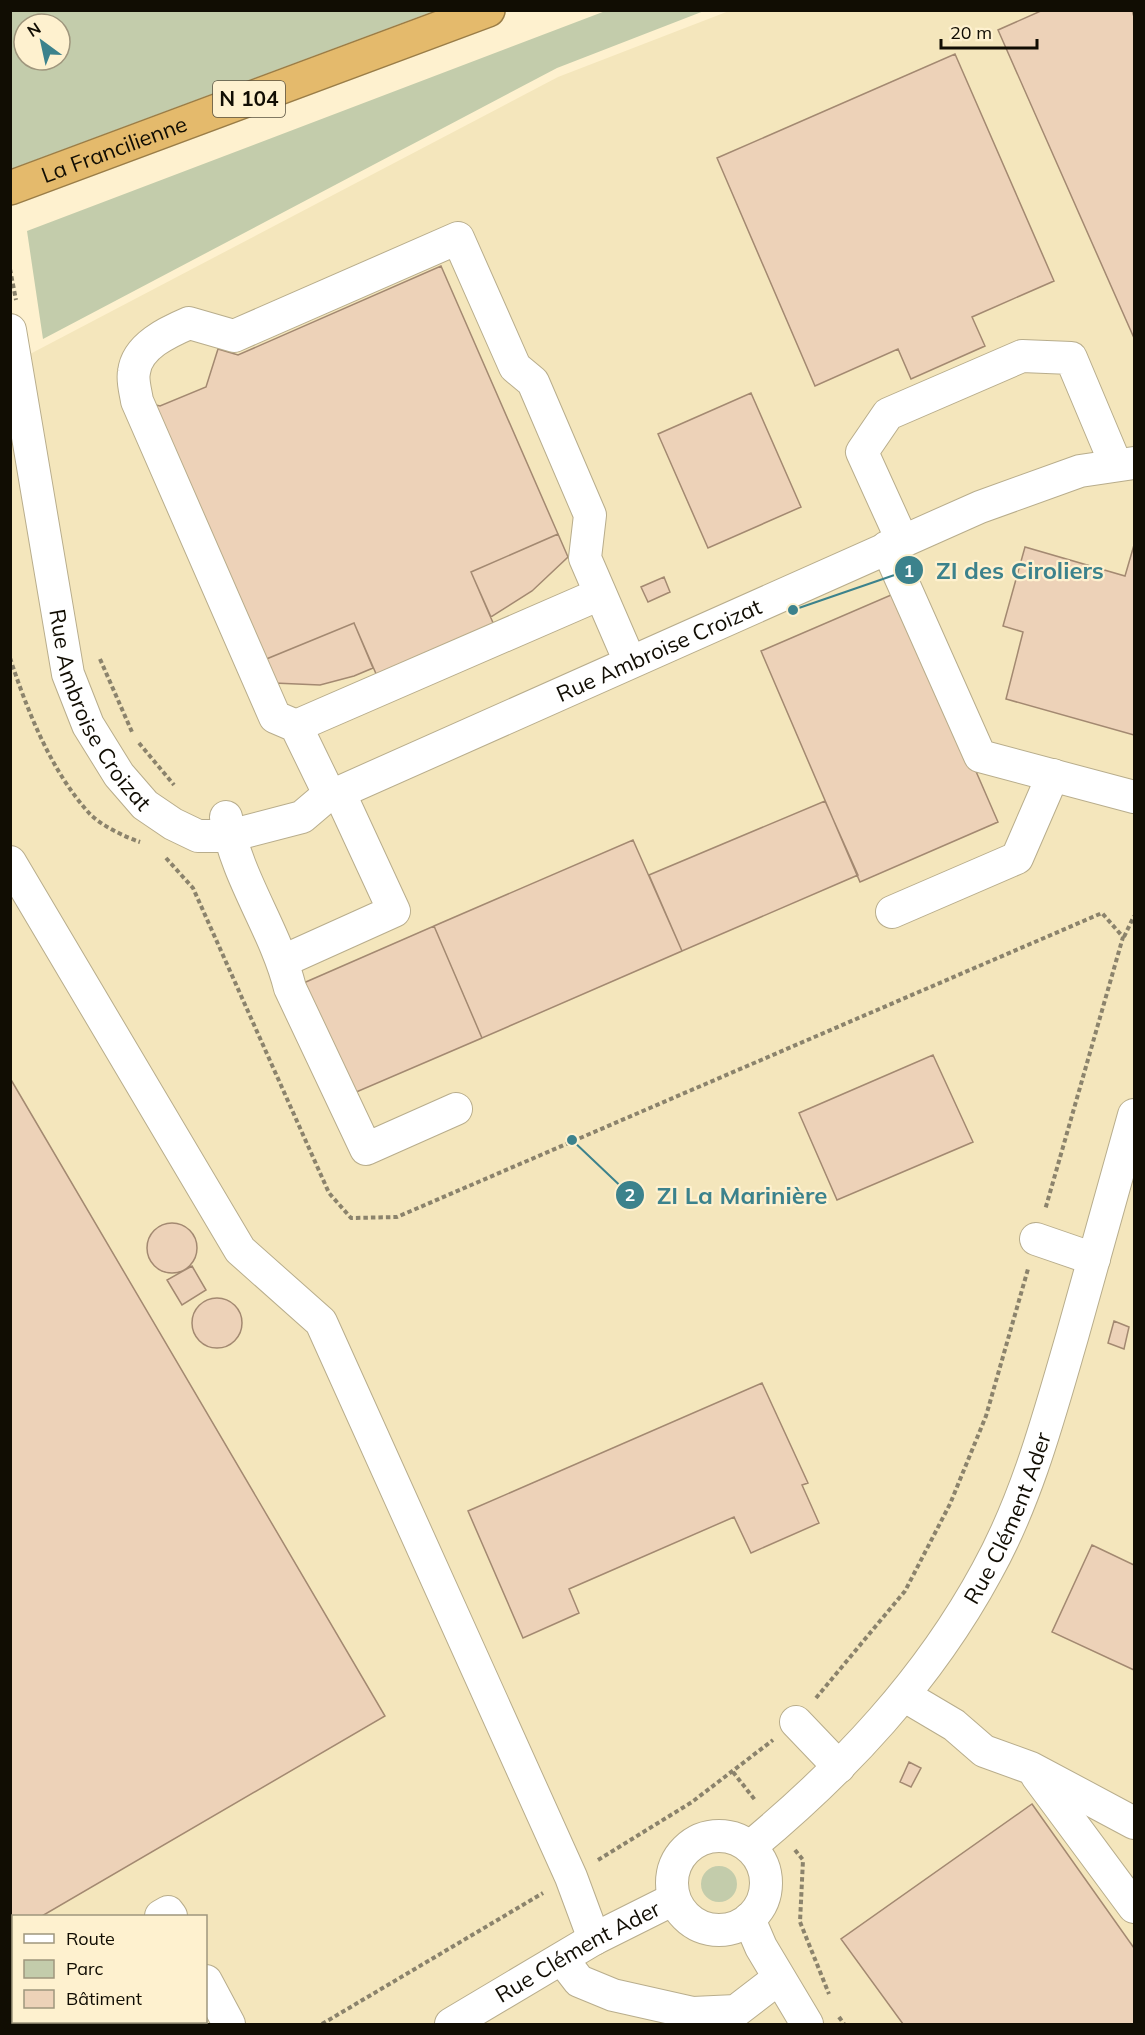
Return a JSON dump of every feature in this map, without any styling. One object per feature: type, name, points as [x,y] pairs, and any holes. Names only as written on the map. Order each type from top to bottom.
[{"type":"highway","name":"La Francilienne","points":[[10,188],[488,10]]},
{"type":"street","points":[[283,961],[394,911],[330,796],[296,726],[275,717],[137,401],[134,372],[144,352],[160,336],[189,323],[234,336],[458,238],[515,368],[533,382],[590,515],[585,558],[630,662]]},
{"type":"street","name":"Rue Ambroise Croizat","points":[[10,330],[68,674],[88,725],[119,775],[145,805],[198,836],[227,826],[302,817],[330,796],[895,544],[1030,487],[1080,471],[1125,464]]},
{"type":"street","points":[[1125,464],[1071,358],[1022,356],[888,414],[862,452],[895,544],[980,756],[1134,797]]},
{"type":"street","name":"Rue Ambroise Croizat","points":[[26,422],[47,456],[82,657],[109,723],[144,778],[173,804],[227,826]]},
{"type":"street","points":[[296,726],[600,594]]},
{"type":"street","points":[[892,912],[1017,858],[1053,775]]},
{"type":"street","points":[[227,826],[238,868],[283,961],[290,988],[366,1149],[456,1109]]},
{"type":"street","points":[[10,862],[240,1250],[321,1322],[571,1877],[594,1939]]},
{"type":"street","name":"Rue Clément Ader","points":[[750,1847],[839,1767],[905,1696],[947,1638],[988,1570],[1022,1494],[1052,1406],[1134,1115]]},
{"type":"street","points":[[1036,1239],[1094,1259]]},
{"type":"street","points":[[905,1696],[954,1725],[984,1751],[1031,1768],[1134,1823]]},
{"type":"street","points":[[796,1722],[839,1767]]},
{"type":"street","points":[[1031,1768],[1134,1907]]},
{"type":"street","points":[[722,1835],[737,1839],[750,1847],[762,1864],[766,1883],[764,1897],[749,1919],[736,1927],[722,1930],[706,1928],[693,1922],[682,1912],[671,1884],[674,1869],[681,1854],[692,1844],[706,1837],[722,1835]]},
{"type":"street","name":"Rue Clément Ader","points":[[451,2025],[594,1939],[675,1899]]},
{"type":"street","points":[[749,1919],[779,1978],[807,2025]]},
{"type":"street","points":[[562,1959],[579,1981],[613,1995],[693,2013],[736,2011],[779,1978]]},
{"type":"street","points":[[207,1984],[229,2025]]},
{"type":"path","points":[[98,649],[100,660],[136,739],[174,783],[173,804]]},
{"type":"path","points":[[10,658],[24,699],[60,773],[90,814],[132,839],[147,844]]},
{"type":"path","points":[[164,855],[194,888],[329,1192],[351,1218],[398,1217],[1102,914],[1124,937]]},
{"type":"path","points":[[322,2025],[571,1877],[692,1802],[733,1772],[796,1722],[905,1591],[950,1504],[986,1416],[1124,937],[1134,916]]},
{"type":"path","points":[[733,1772],[803,1860],[800,1922],[830,1995]]},
{"type":"path","points":[[838,2016],[844,2025]]},
{"type":"shaded area","points":[[729,11],[1134,11],[1134,2024],[11,2024],[11,364],[558,77]]},
{"type":"green space","points":[[11,10],[434,11],[11,169]]},
{"type":"green space","points":[[608,10],[704,11],[557,68],[43,339],[27,231]]},
{"type":"green space","points":[[719,1866],[732,1871],[737,1884],[732,1897],[719,1902],[706,1897],[701,1884],[706,1871]]},
{"type":"building","points":[[1043,10],[1132,10],[1134,17],[1134,338],[998,30]]},
{"type":"building","points":[[955,54],[1054,281],[972,317],[985,346],[911,379],[898,349],[815,386],[717,158]]},
{"type":"building","points":[[441,266],[558,534],[471,572],[494,625],[377,676],[354,623],[264,660],[152,404],[160,406],[206,387],[218,349],[238,355]]},
{"type":"building","points":[[751,393],[801,507],[708,548],[658,434]]},
{"type":"building","points":[[558,534],[568,557],[532,591],[491,617],[471,572]]},
{"type":"building","points":[[1134,545],[1134,735],[1006,699],[1023,632],[1003,626],[1025,547],[1125,576]]},
{"type":"building","points":[[664,577],[670,592],[648,602],[641,587]]},
{"type":"building","points":[[898,592],[998,822],[860,882],[761,651]]},
{"type":"building","points":[[354,623],[373,668],[354,676],[320,685],[274,683],[264,660]]},
{"type":"building","points":[[825,801],[858,875],[682,951],[649,875]]},
{"type":"building","points":[[633,840],[682,951],[482,1038],[434,926]]},
{"type":"building","points":[[434,926],[482,1038],[347,1096],[299,985]]},
{"type":"building","points":[[933,1055],[973,1142],[837,1200],[799,1113]]},
{"type":"building","points":[[10,1078],[385,1716],[44,1915],[12,1915],[12,1934],[10,1935]]},
{"type":"building","points":[[167,1223],[177,1223],[190,1230],[197,1243],[197,1253],[190,1266],[177,1273],[167,1273],[158,1269],[151,1262],[147,1253],[147,1243],[151,1234],[158,1227]]},
{"type":"building","points":[[192,1266],[206,1290],[182,1305],[167,1280]]},
{"type":"building","points":[[212,1298],[222,1298],[235,1305],[242,1318],[242,1328],[235,1341],[222,1348],[212,1348],[203,1344],[196,1337],[192,1328],[192,1318],[196,1309],[203,1302]]},
{"type":"building","points":[[1114,1321],[1129,1327],[1124,1349],[1108,1343]]},
{"type":"building","points":[[762,1383],[808,1483],[802,1485],[819,1523],[751,1553],[734,1517],[569,1589],[579,1613],[523,1638],[468,1511]]},
{"type":"building","points":[[1092,1545],[1134,1565],[1134,1670],[1052,1632]]},
{"type":"building","points":[[909,1762],[921,1768],[911,1787],[900,1782]]},
{"type":"building","points":[[1032,1804],[1134,1948],[1134,2024],[903,2024],[841,1939]]},
{"type":"place","name":"ZI des Ciroliers","points":[[793,610]]},
{"type":"place","name":"ZI La Marinière","points":[[572,1140]]}]
